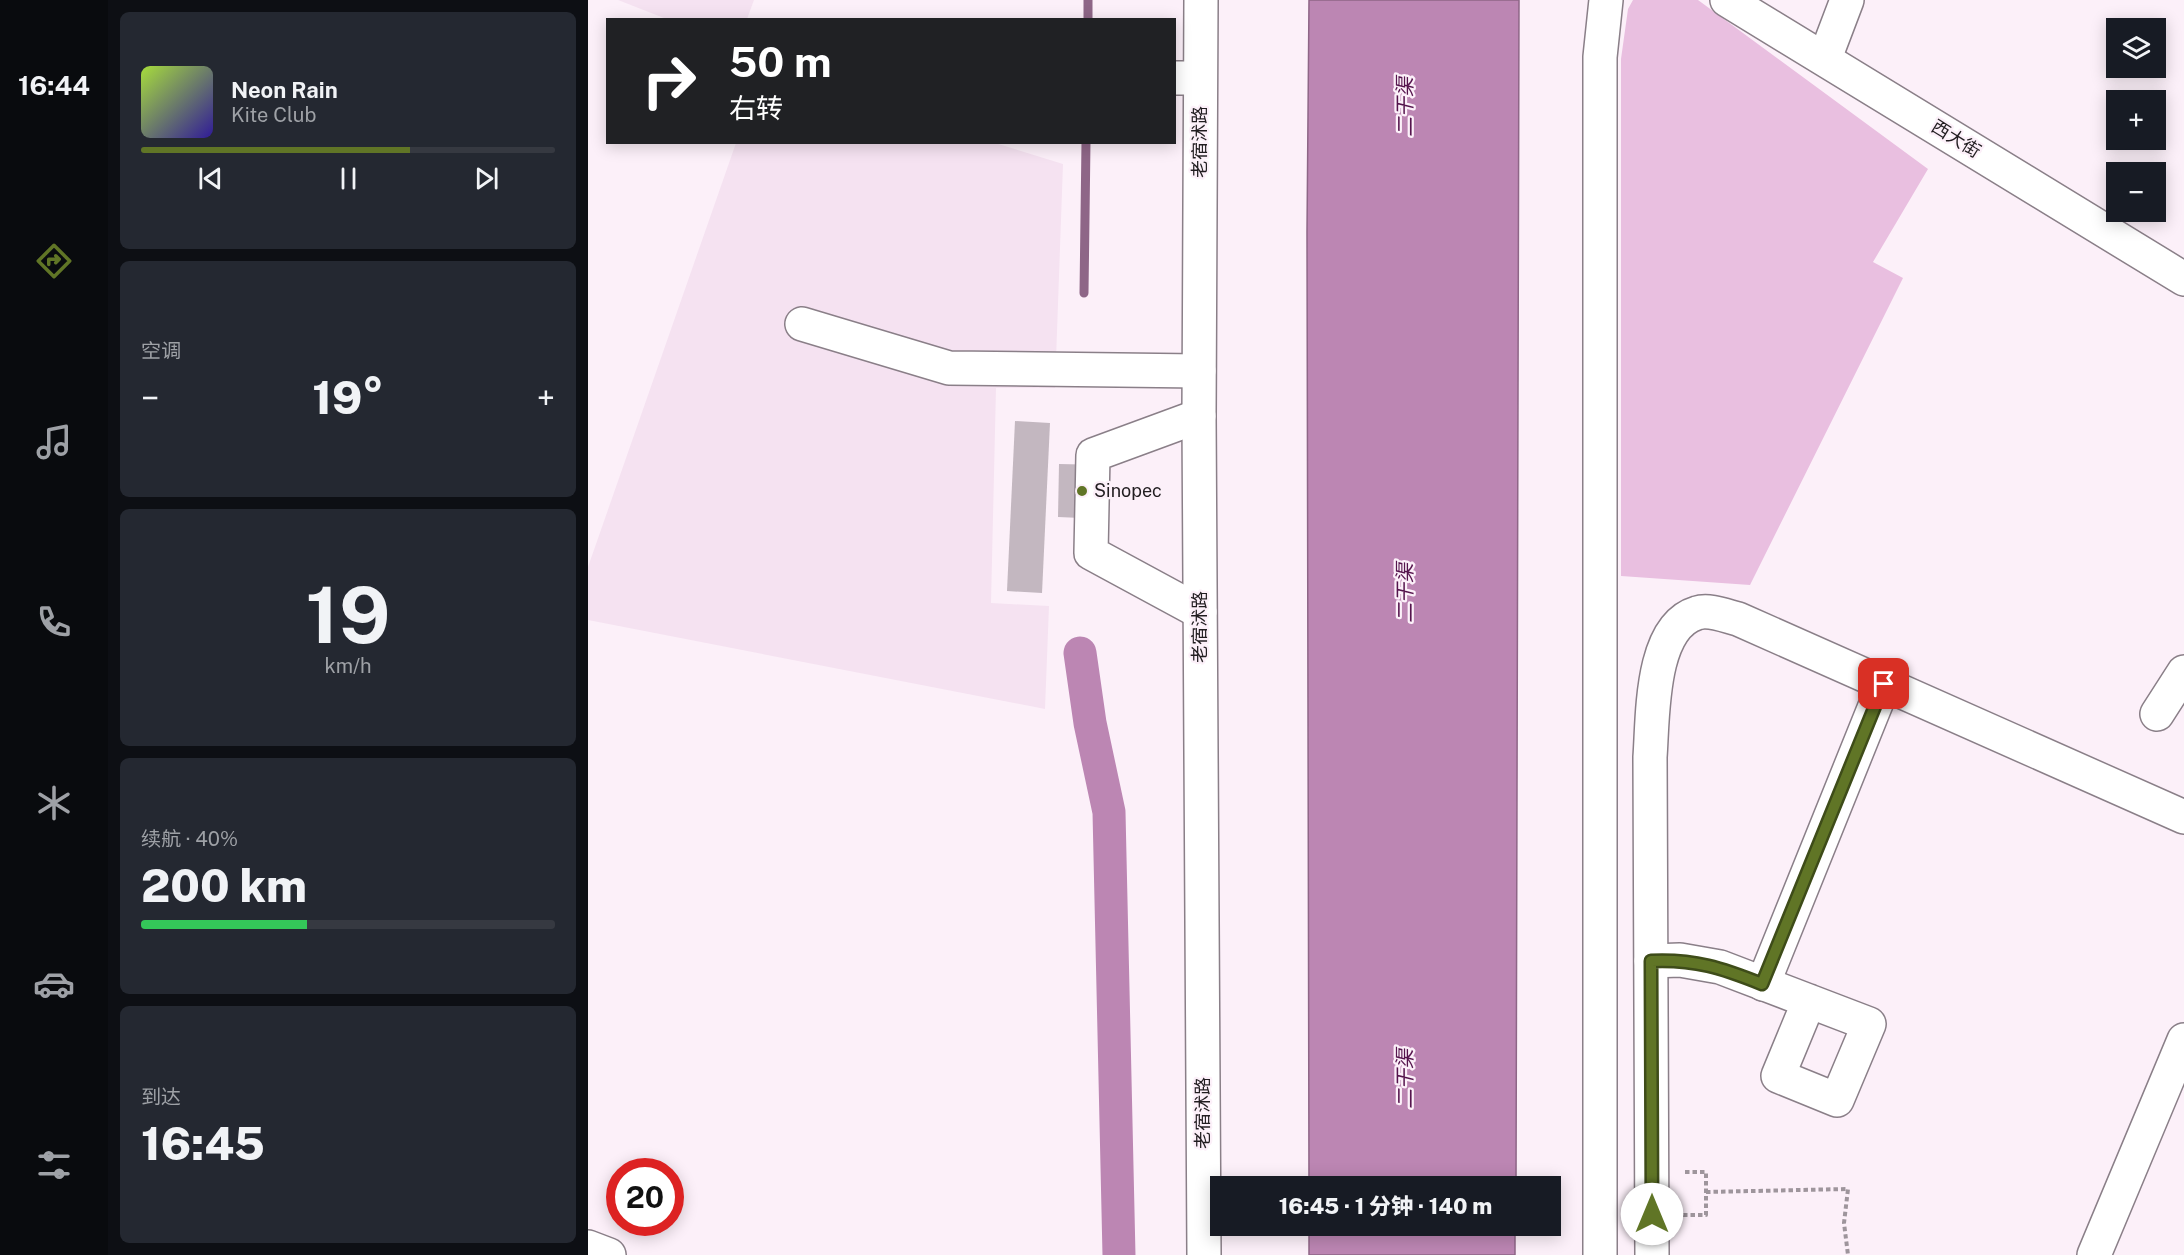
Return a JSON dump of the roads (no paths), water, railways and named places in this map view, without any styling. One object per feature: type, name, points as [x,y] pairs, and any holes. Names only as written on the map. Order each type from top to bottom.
[{"type":"street","name":"老宿沭路","points":[[1201,0],[1187,78],[1199,371],[1203,1255]]},
{"type":"street","points":[[1600,1255],[1600,57],[1606,0]]},
{"type":"street","name":"西大街","points":[[1727,0],[2184,279]]},
{"type":"street","points":[[1825,58],[1847,0]]},
{"type":"street","points":[[802,324],[949,368],[1199,371]]},
{"type":"street","points":[[1199,417],[1093,455],[1091,553],[1200,612]]},
{"type":"street","points":[[1652,1255],[1650,757],[1661,658],[1668,637],[1683,620],[1698,612],[1738,619],[2184,818]]},
{"type":"street","points":[[2157,714],[2184,672]]},
{"type":"street","points":[[1762,984],[1884,684]]},
{"type":"street","points":[[1651,961],[1680,960],[1720,967],[1809,1001]]},
{"type":"street","points":[[2094,1255],[2184,1040]]},
{"type":"street","points":[[588,1247],[609,1255]]},
{"type":"water","name":"二干渠","points":[[1309,0],[1519,0],[1516,1176],[1309,1176],[1307,232]]},
{"type":"water","points":[[1309,1236],[1515,1236],[1515,1255],[1309,1255]]},
{"type":"waterway","points":[[1088,0],[1088,18]]},
{"type":"waterway","points":[[1084,293],[1086,144]]},
{"type":"waterway","points":[[1080,653],[1090,723],[1109,812],[1119,1255]]},
{"type":"place","name":"Sinopec","points":[[1082,491]]}]
